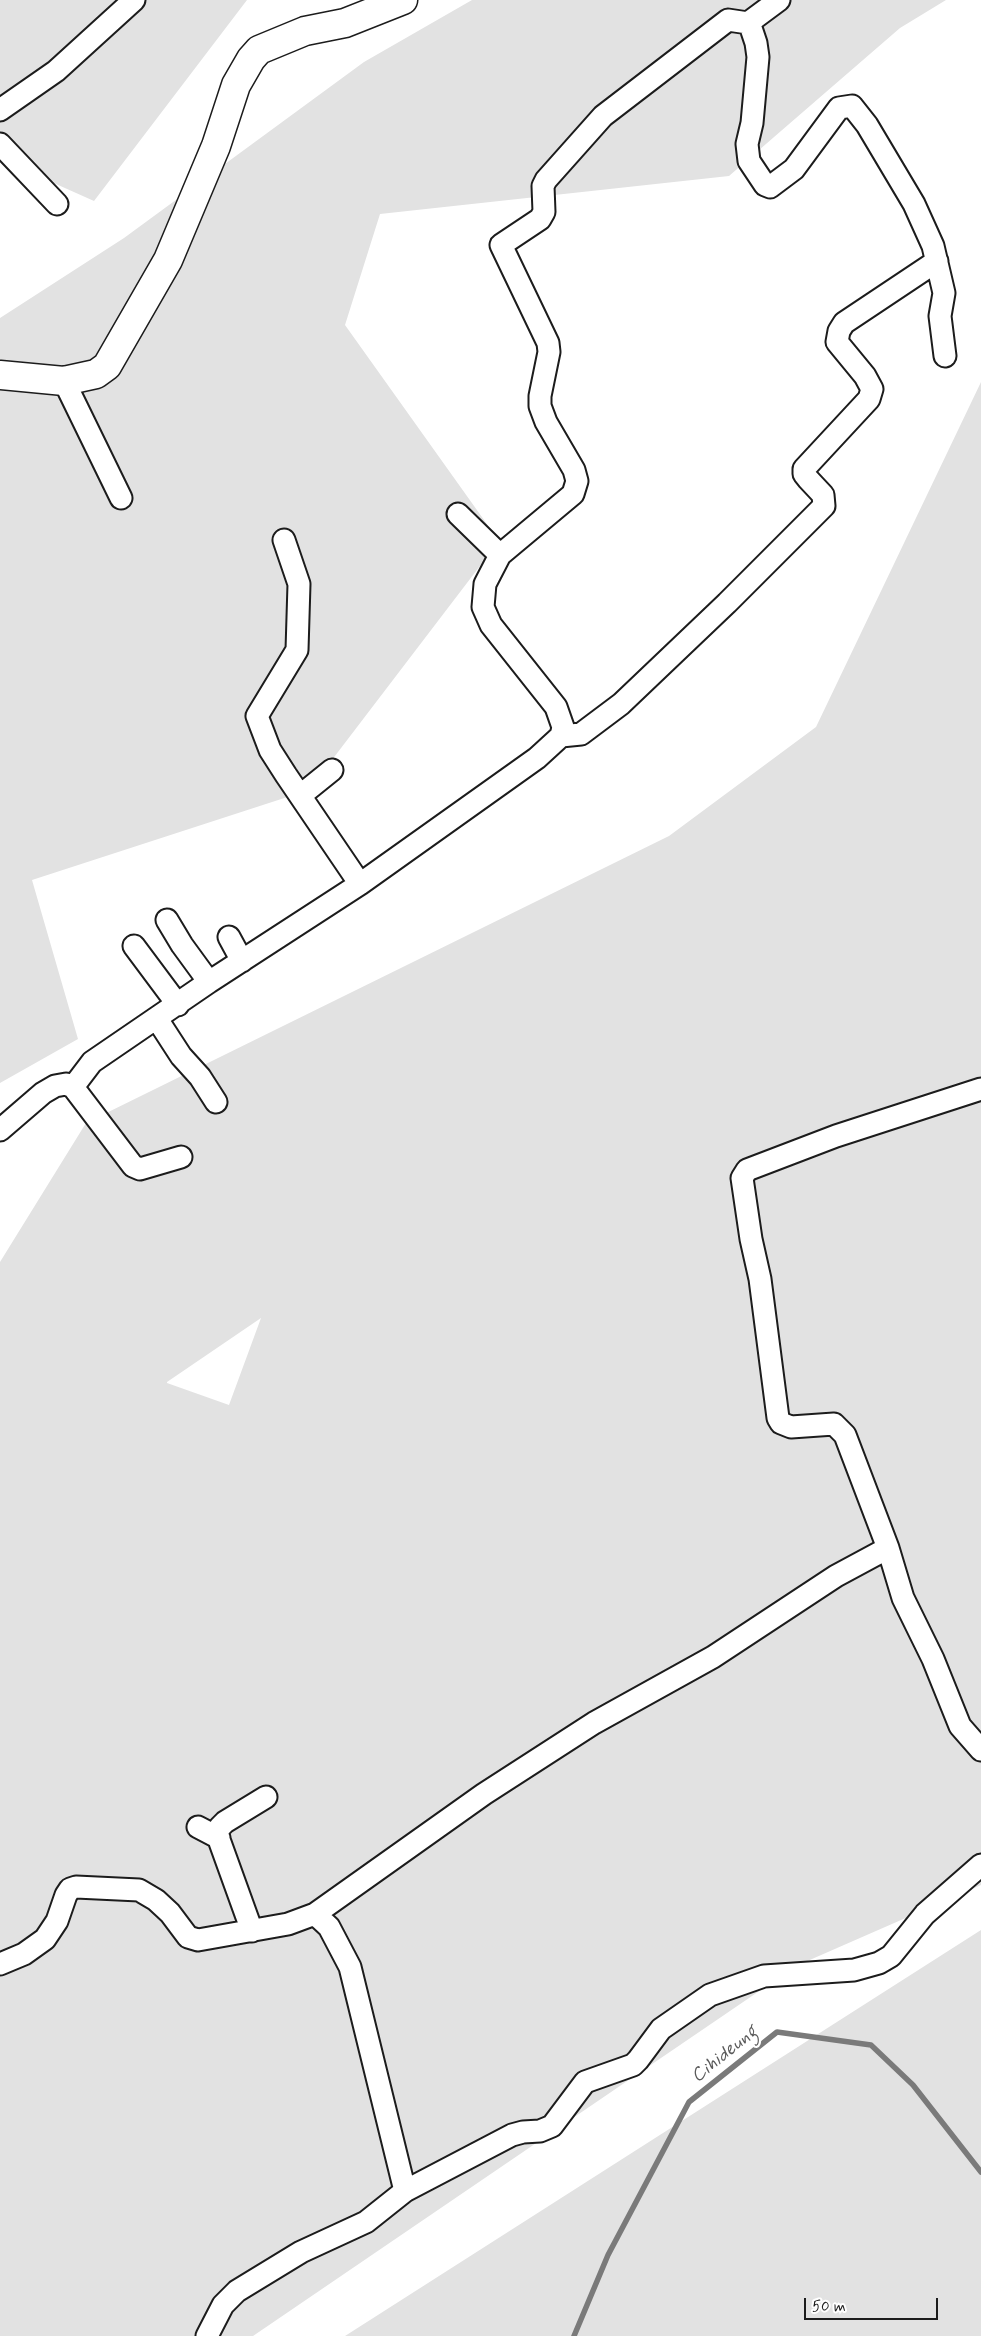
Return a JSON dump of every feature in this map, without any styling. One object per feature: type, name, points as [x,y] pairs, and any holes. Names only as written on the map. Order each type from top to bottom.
[{"type":"street","points":[[0,110],[56,72],[134,0]]},
{"type":"street","points":[[0,375],[64,381],[96,374],[107,366],[168,260],[216,146],[236,85],[255,54],[260,50],[306,31],[345,22],[403,0]]},
{"type":"street","points":[[74,1087],[92,1062],[209,982],[360,884],[537,758],[561,736],[563,727],[561,718],[553,702],[491,625],[483,607],[485,584],[500,555],[573,494],[577,481],[574,470],[546,422],[540,406],[541,385],[549,352],[547,340],[501,245],[540,218],[544,212],[543,186],[546,180],[603,116],[728,20],[746,24],[779,0]]},
{"type":"street","points":[[749,22],[756,43],[758,57],[752,123],[747,144],[749,161],[765,185],[770,187],[794,169],[839,108],[852,106],[867,125],[914,204],[933,246],[944,293],[940,316],[945,356]]},
{"type":"street","points":[[0,144],[57,204]]},
{"type":"street","points":[[561,736],[581,734],[621,704],[734,596],[824,506],[823,495],[804,474],[804,469],[869,399],[872,389],[865,376],[837,342],[839,331],[844,323],[937,261]]},
{"type":"street","points":[[64,381],[121,498]]},
{"type":"street","points":[[458,514],[500,555]]},
{"type":"street","points":[[284,540],[299,584],[297,650],[257,716],[270,750],[301,795],[321,829],[360,884]]},
{"type":"street","points":[[301,795],[332,770]]},
{"type":"street","points":[[167,920],[182,945],[209,982]]},
{"type":"street","points":[[229,937],[242,961]]},
{"type":"street","points":[[134,946],[178,1005]]},
{"type":"street","points":[[156,1019],[181,1056],[200,1077],[216,1102]]},
{"type":"street","points":[[0,1130],[43,1093],[55,1086],[66,1084],[74,1087],[133,1166],[140,1169],[146,1168],[181,1157]]},
{"type":"street","points":[[981,1089],[836,1136],[748,1170],[742,1178],[751,1239],[760,1279],[778,1418],[786,1426],[834,1424],[840,1428],[850,1446],[888,1548],[903,1598],[933,1659],[960,1726],[981,1750]]},
{"type":"street","points":[[0,1964],[24,1954],[45,1939],[57,1921],[66,1895],[70,1889],[76,1887],[140,1890],[156,1900],[170,1913],[188,1937],[198,1940],[288,1924],[315,1914],[484,1794],[594,1723],[713,1657],[836,1576],[888,1548]]},
{"type":"street","points":[[252,1931],[216,1834],[220,1827],[266,1797]]},
{"type":"street","points":[[198,1827],[219,1838]]},
{"type":"street","points":[[207,2336],[224,2305],[237,2291],[301,2252],[366,2222],[405,2190],[512,2135],[540,2131],[552,2126],[585,2082],[633,2065],[661,2030],[710,1995],[764,1976],[854,1970],[879,1963],[891,1956],[925,1914],[981,1865]]},
{"type":"street","points":[[315,1914],[329,1927],[350,1967],[405,2190]]},
{"type":"shaded area","points":[[0,0],[247,0],[94,201],[0,159]]},
{"type":"shaded area","points":[[472,0],[946,0],[900,28],[729,176],[380,214],[345,325],[499,541],[309,790],[32,880],[78,1039],[0,1083],[0,318],[124,238],[364,62]]},
{"type":"shaded area","points":[[981,382],[981,1885],[796,1966],[253,2336],[0,2336],[0,1262],[86,1123],[669,836],[816,727]],"holes":[[[261,1318],[229,1405],[167,1382]]]},
{"type":"shaded area","points":[[981,1930],[981,2336],[345,2336]]},
{"type":"waterway","name":"Cihideung","points":[[574,2336],[608,2255],[689,2102],[777,2032],[871,2045],[913,2085],[981,2172]]}]
